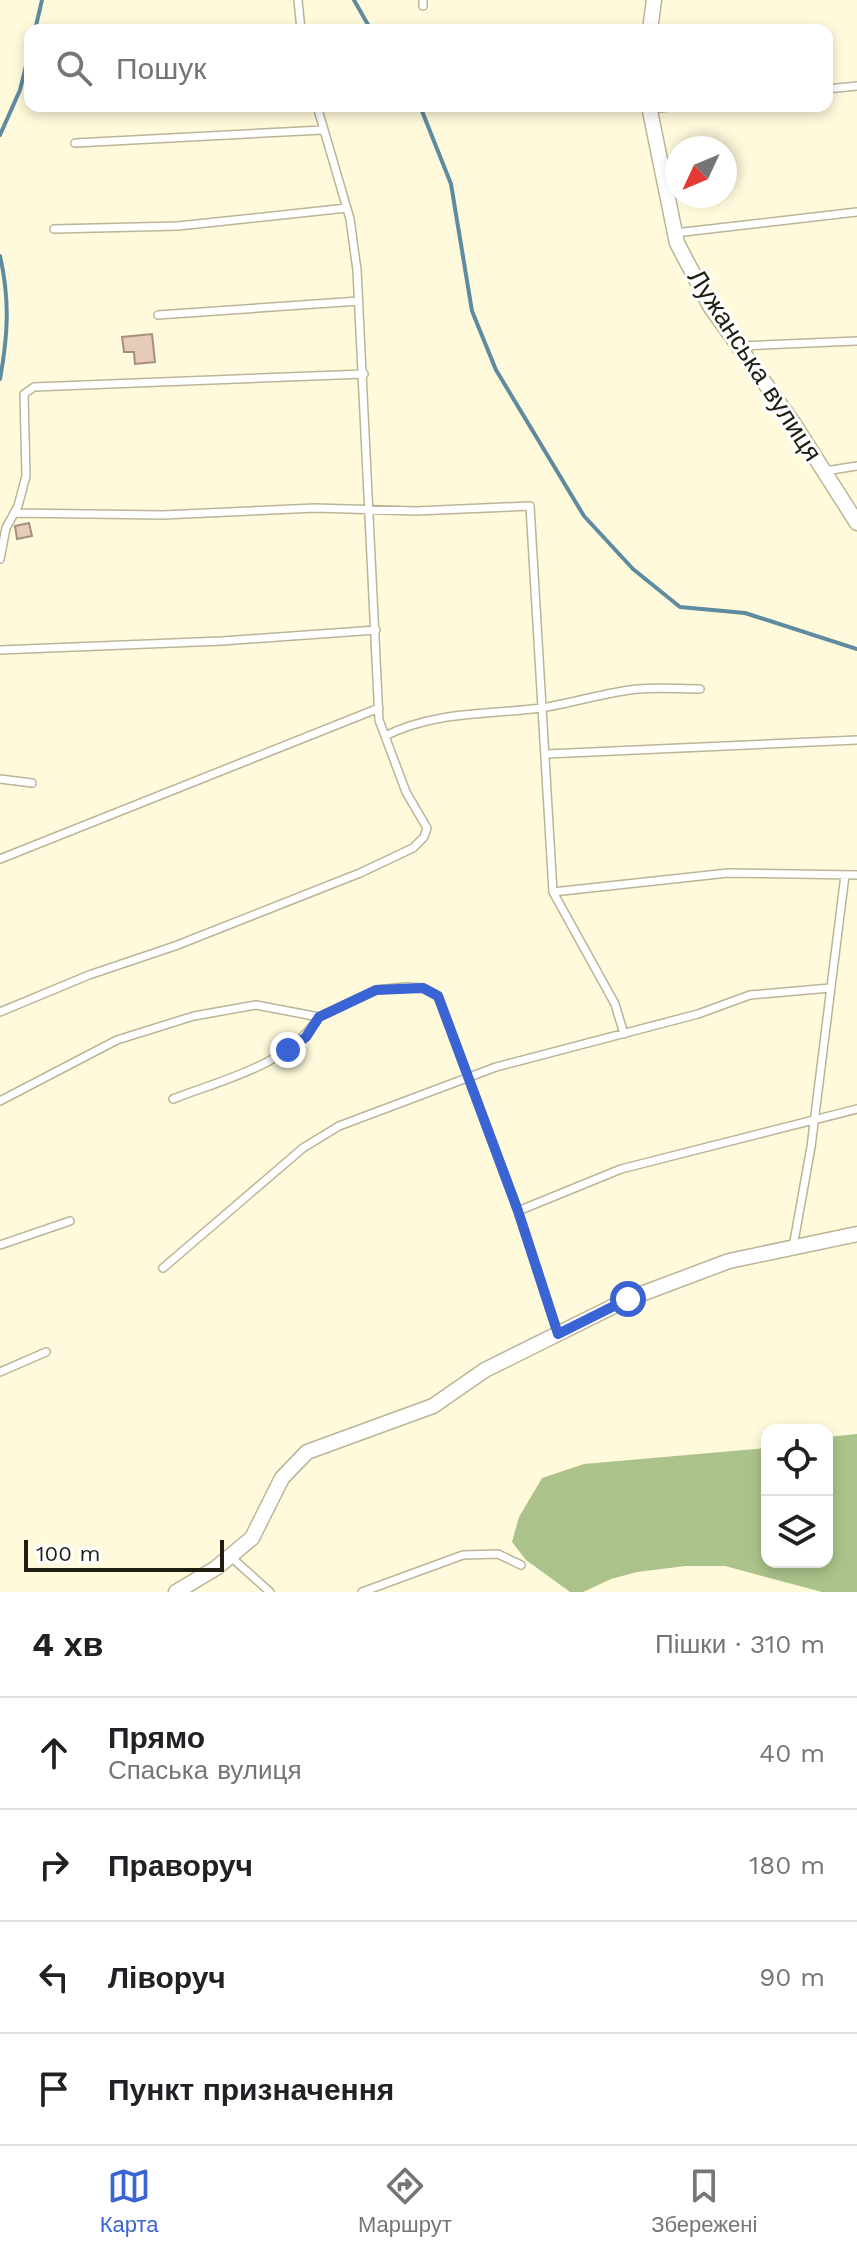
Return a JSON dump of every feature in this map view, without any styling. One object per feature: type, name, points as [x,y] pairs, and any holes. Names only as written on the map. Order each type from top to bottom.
[{"type":"street","points":[[651,24],[654,0]]},
{"type":"street","name":"Лужанська вулиця","points":[[651,112],[677,243],[710,306],[825,471],[857,523]]},
{"type":"street","points":[[176,1592],[231,1557],[252,1538],[282,1478],[307,1452],[433,1406],[485,1370],[628,1299],[729,1261],[857,1234]]},
{"type":"lane","points":[[298,0],[300,24]]},
{"type":"lane","points":[[833,88],[857,86]]},
{"type":"lane","points":[[0,1012],[89,975],[175,946],[360,873],[413,848],[424,837],[427,828],[406,792],[385,736],[379,708],[359,301],[347,208],[318,112]]},
{"type":"lane","points":[[75,143],[323,130]]},
{"type":"lane","points":[[54,229],[178,226],[347,208]]},
{"type":"lane","points":[[675,233],[857,212]]},
{"type":"lane","points":[[158,315],[260,311],[359,301]]},
{"type":"lane","points":[[738,346],[857,341]]},
{"type":"lane","points":[[0,559],[6,528],[26,476],[24,394],[34,387],[364,374]]},
{"type":"lane","points":[[825,471],[857,466]]},
{"type":"lane","points":[[14,513],[163,515],[530,506],[553,892],[615,1004],[624,1034]]},
{"type":"lane","points":[[0,650],[222,641],[376,630]]},
{"type":"lane","points":[[385,736],[407,725],[446,715],[543,707],[637,689],[700,689]]},
{"type":"lane","points":[[0,859],[379,708]]},
{"type":"lane","points":[[547,754],[857,740]]},
{"type":"lane","points":[[0,779],[32,783]]},
{"type":"lane","points":[[553,892],[728,873],[857,875]]},
{"type":"lane","points":[[793,1247],[815,1117],[845,875]]},
{"type":"lane","points":[[173,1099],[247,1072],[288,1050],[306,1037],[319,1017],[376,990],[423,988],[438,996],[518,1211],[558,1334]]},
{"type":"lane","points":[[163,1268],[235,1204],[315,1140],[339,1126],[468,1077],[698,1014],[750,995],[830,988]]},
{"type":"lane","points":[[0,1101],[117,1040],[194,1016],[256,1005],[319,1017]]},
{"type":"lane","points":[[518,1211],[621,1169],[815,1117],[857,1109]]},
{"type":"lane","points":[[0,1245],[70,1221]]},
{"type":"lane","points":[[0,1372],[46,1352]]},
{"type":"lane","points":[[362,1592],[463,1555],[498,1554],[521,1565]]},
{"type":"lane","points":[[231,1557],[270,1592]]},
{"type":"green space","points":[[857,1434],[857,1592],[822,1592],[725,1566],[686,1566],[637,1572],[611,1579],[583,1592],[570,1592],[526,1560],[512,1542],[519,1517],[542,1478],[584,1464],[761,1449],[761,1568],[833,1568],[833,1436]]},
{"type":"building","points":[[152,334],[155,362],[135,364],[134,352],[124,352],[122,337]]},
{"type":"building","points":[[29,523],[32,536],[17,539],[15,526]]},
{"type":"waterway","points":[[36,24],[42,0]]},
{"type":"waterway","points":[[354,0],[368,24]]},
{"type":"waterway","points":[[0,135],[24,74]]},
{"type":"waterway","points":[[422,112],[451,184],[472,311],[496,370],[584,516],[633,569],[680,607],[745,613],[857,649]]},
{"type":"waterway","points":[[0,256],[7,318],[0,379]]},
{"type":"route","points":[[288,1050],[306,1037],[319,1017],[376,990],[423,988],[438,996],[518,1211],[558,1334],[628,1299]]}]
